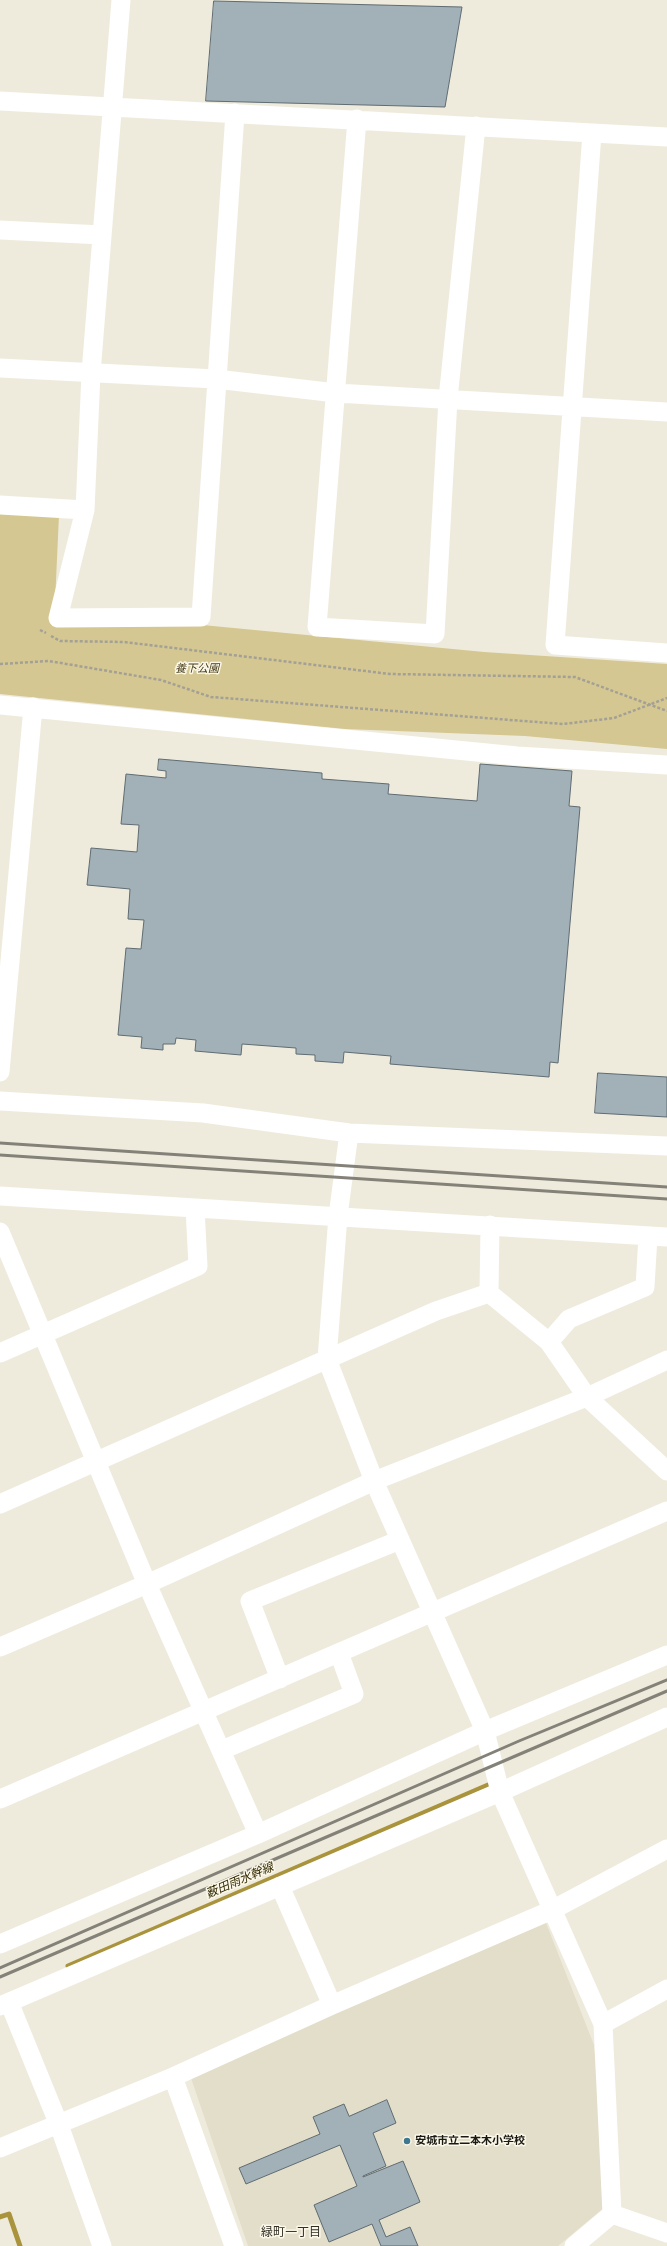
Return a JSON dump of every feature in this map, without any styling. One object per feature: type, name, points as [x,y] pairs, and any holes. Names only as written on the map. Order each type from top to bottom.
[{"type":"street","points":[[122,0],[91,373],[85,510],[58,618],[201,617],[235,112]]},
{"type":"street","points":[[0,101],[235,112],[667,137]]},
{"type":"street","points":[[357,119],[317,627],[435,634],[448,398],[476,126]]},
{"type":"street","points":[[592,133],[555,645],[667,653]]},
{"type":"street","points":[[0,230],[102,235]]},
{"type":"street","points":[[0,368],[216,379],[336,393],[448,398],[667,412]]},
{"type":"street","points":[[0,505],[85,510]]},
{"type":"street","points":[[0,705],[33,707],[517,756],[667,765]]},
{"type":"street","points":[[0,1072],[5,951],[33,707]]},
{"type":"street","points":[[0,1101],[203,1113],[349,1133],[667,1146]]},
{"type":"street","points":[[349,1133],[338,1216],[327,1359],[374,1481],[434,1613],[485,1731],[500,1792],[603,2024],[612,2214]]},
{"type":"street","points":[[0,1196],[490,1225],[667,1238]]},
{"type":"street","points":[[0,1353],[198,1266],[195,1208]]},
{"type":"street","points":[[489,1293],[490,1225]]},
{"type":"street","points":[[0,1232],[6,1263],[42,1335],[147,1584],[258,1834]]},
{"type":"street","points":[[549,1342],[569,1319],[645,1287],[648,1236]]},
{"type":"street","points":[[0,1504],[96,1463],[436,1311],[489,1293]]},
{"type":"street","points":[[489,1293],[549,1342],[586,1397],[667,1471]]},
{"type":"street","points":[[0,1647],[147,1584],[374,1481],[586,1397],[667,1360]]},
{"type":"street","points":[[0,1799],[434,1613],[667,1511]]},
{"type":"street","points":[[280,1679],[250,1601],[400,1540]]},
{"type":"street","points":[[222,1750],[354,1694],[339,1653]]},
{"type":"street","points":[[0,1944],[258,1834],[485,1731],[667,1655]]},
{"type":"street","points":[[102,2246],[59,2125],[4,2004],[500,1792],[667,1717]]},
{"type":"street","points":[[0,2148],[173,2077],[332,2004],[552,1910],[667,1848]]},
{"type":"street","points":[[280,1886],[332,2004]]},
{"type":"street","points":[[603,2024],[667,1989]]},
{"type":"street","points":[[173,2077],[234,2246]]},
{"type":"street","points":[[612,2214],[667,2233]]},
{"type":"street","points":[[574,2246],[612,2214]]},
{"type":"path","points":[[40,630],[60,640],[124,642],[390,674],[575,677],[667,711]]},
{"type":"path","points":[[0,664],[49,661],[161,680],[211,697],[563,724],[614,718],[667,698]]},
{"type":"shaded area","name":"安城市立二本木小学校","points":[[546,1923],[594,2045],[606,2206],[558,2246],[248,2246],[190,2075]]},
{"type":"green space","name":"養下公園","points":[[0,514],[59,515],[54,624],[192,624],[484,652],[667,664],[667,749],[525,736],[345,729],[0,694]]},
{"type":"building","points":[[214,1],[462,7],[445,107],[206,101]]},
{"type":"building","points":[[159,759],[322,773],[322,779],[389,784],[388,794],[477,801],[480,764],[572,771],[569,806],[580,807],[558,1063],[550,1062],[549,1077],[390,1064],[391,1056],[344,1052],[343,1063],[315,1061],[315,1055],[296,1054],[296,1048],[242,1044],[241,1055],[195,1051],[196,1040],[176,1038],[175,1044],[163,1044],[163,1050],[141,1048],[142,1037],[118,1035],[126,948],[141,949],[144,920],[128,919],[130,889],[87,885],[91,848],[137,852],[139,825],[121,824],[126,774],[166,778],[166,771],[158,770]]},
{"type":"building","points":[[598,1073],[667,1077],[667,1117],[595,1113]]},
{"type":"building","points":[[387,2100],[396,2123],[373,2133],[386,2166],[363,2177],[403,2161],[420,2202],[379,2220],[386,2237],[410,2227],[418,2246],[381,2246],[372,2224],[329,2242],[314,2205],[357,2186],[340,2145],[246,2184],[239,2168],[320,2134],[313,2117],[344,2104],[349,2116]]},
{"type":"waterway","name":"薮田雨水幹線","points":[[68,1966],[488,1785]]},
{"type":"waterway","points":[[0,2217],[9,2214],[20,2246]]},
{"type":"railway","points":[[0,1143],[667,1187]]},
{"type":"railway","points":[[0,1155],[667,1199]]},
{"type":"railway","points":[[0,1968],[519,1741],[667,1680]]},
{"type":"railway","points":[[0,1977],[667,1691]]},
{"type":"place","name":"安城市立二本木小学校","points":[[407,2141]]},
{"type":"district","name":"緑町一丁目","points":[[291,2233]]}]
